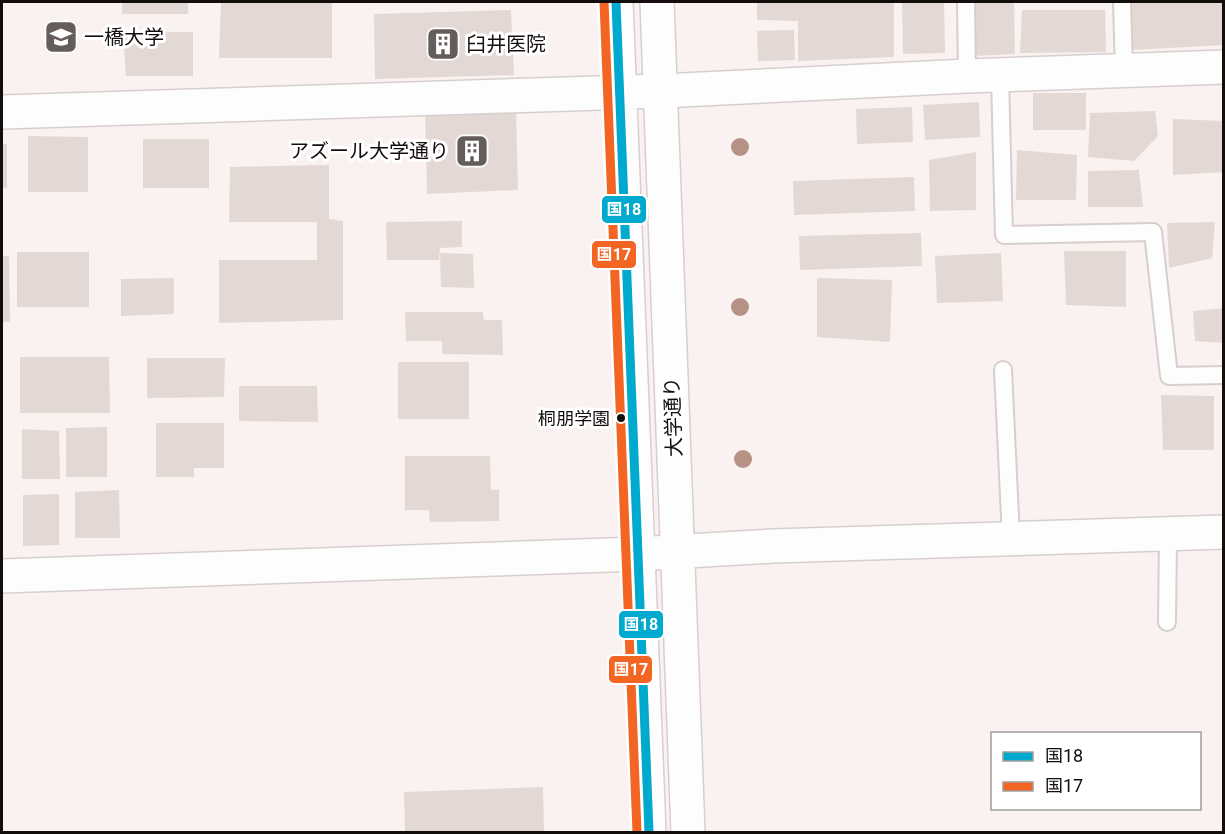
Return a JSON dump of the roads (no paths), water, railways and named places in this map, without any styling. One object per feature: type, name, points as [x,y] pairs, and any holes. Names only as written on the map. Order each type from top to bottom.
[{"type":"street","name":"大学通り","points":[[616,2],[649,832]]},
{"type":"street","name":"大学通り","points":[[657,2],[688,832]]},
{"type":"street","points":[[2,112],[661,91],[967,76],[1224,67]]},
{"type":"street","points":[[2,576],[637,554],[773,546],[1224,532]]},
{"type":"lane","points":[[966,2],[967,76]]},
{"type":"lane","points":[[1122,2],[1124,71]]},
{"type":"lane","points":[[1000,76],[1004,235],[1153,232],[1169,376],[1224,375]]},
{"type":"lane","points":[[1003,370],[1011,538]]},
{"type":"lane","points":[[1167,622],[1168,534]]},
{"type":"place","name":"一橋大学","points":[[61,37]]},
{"type":"place","name":"臼井医院","points":[[443,44]]},
{"type":"place","name":"アズール大学通り","points":[[472,151]]},
{"type":"place","name":"桐朋学園","points":[[621,418]]}]
